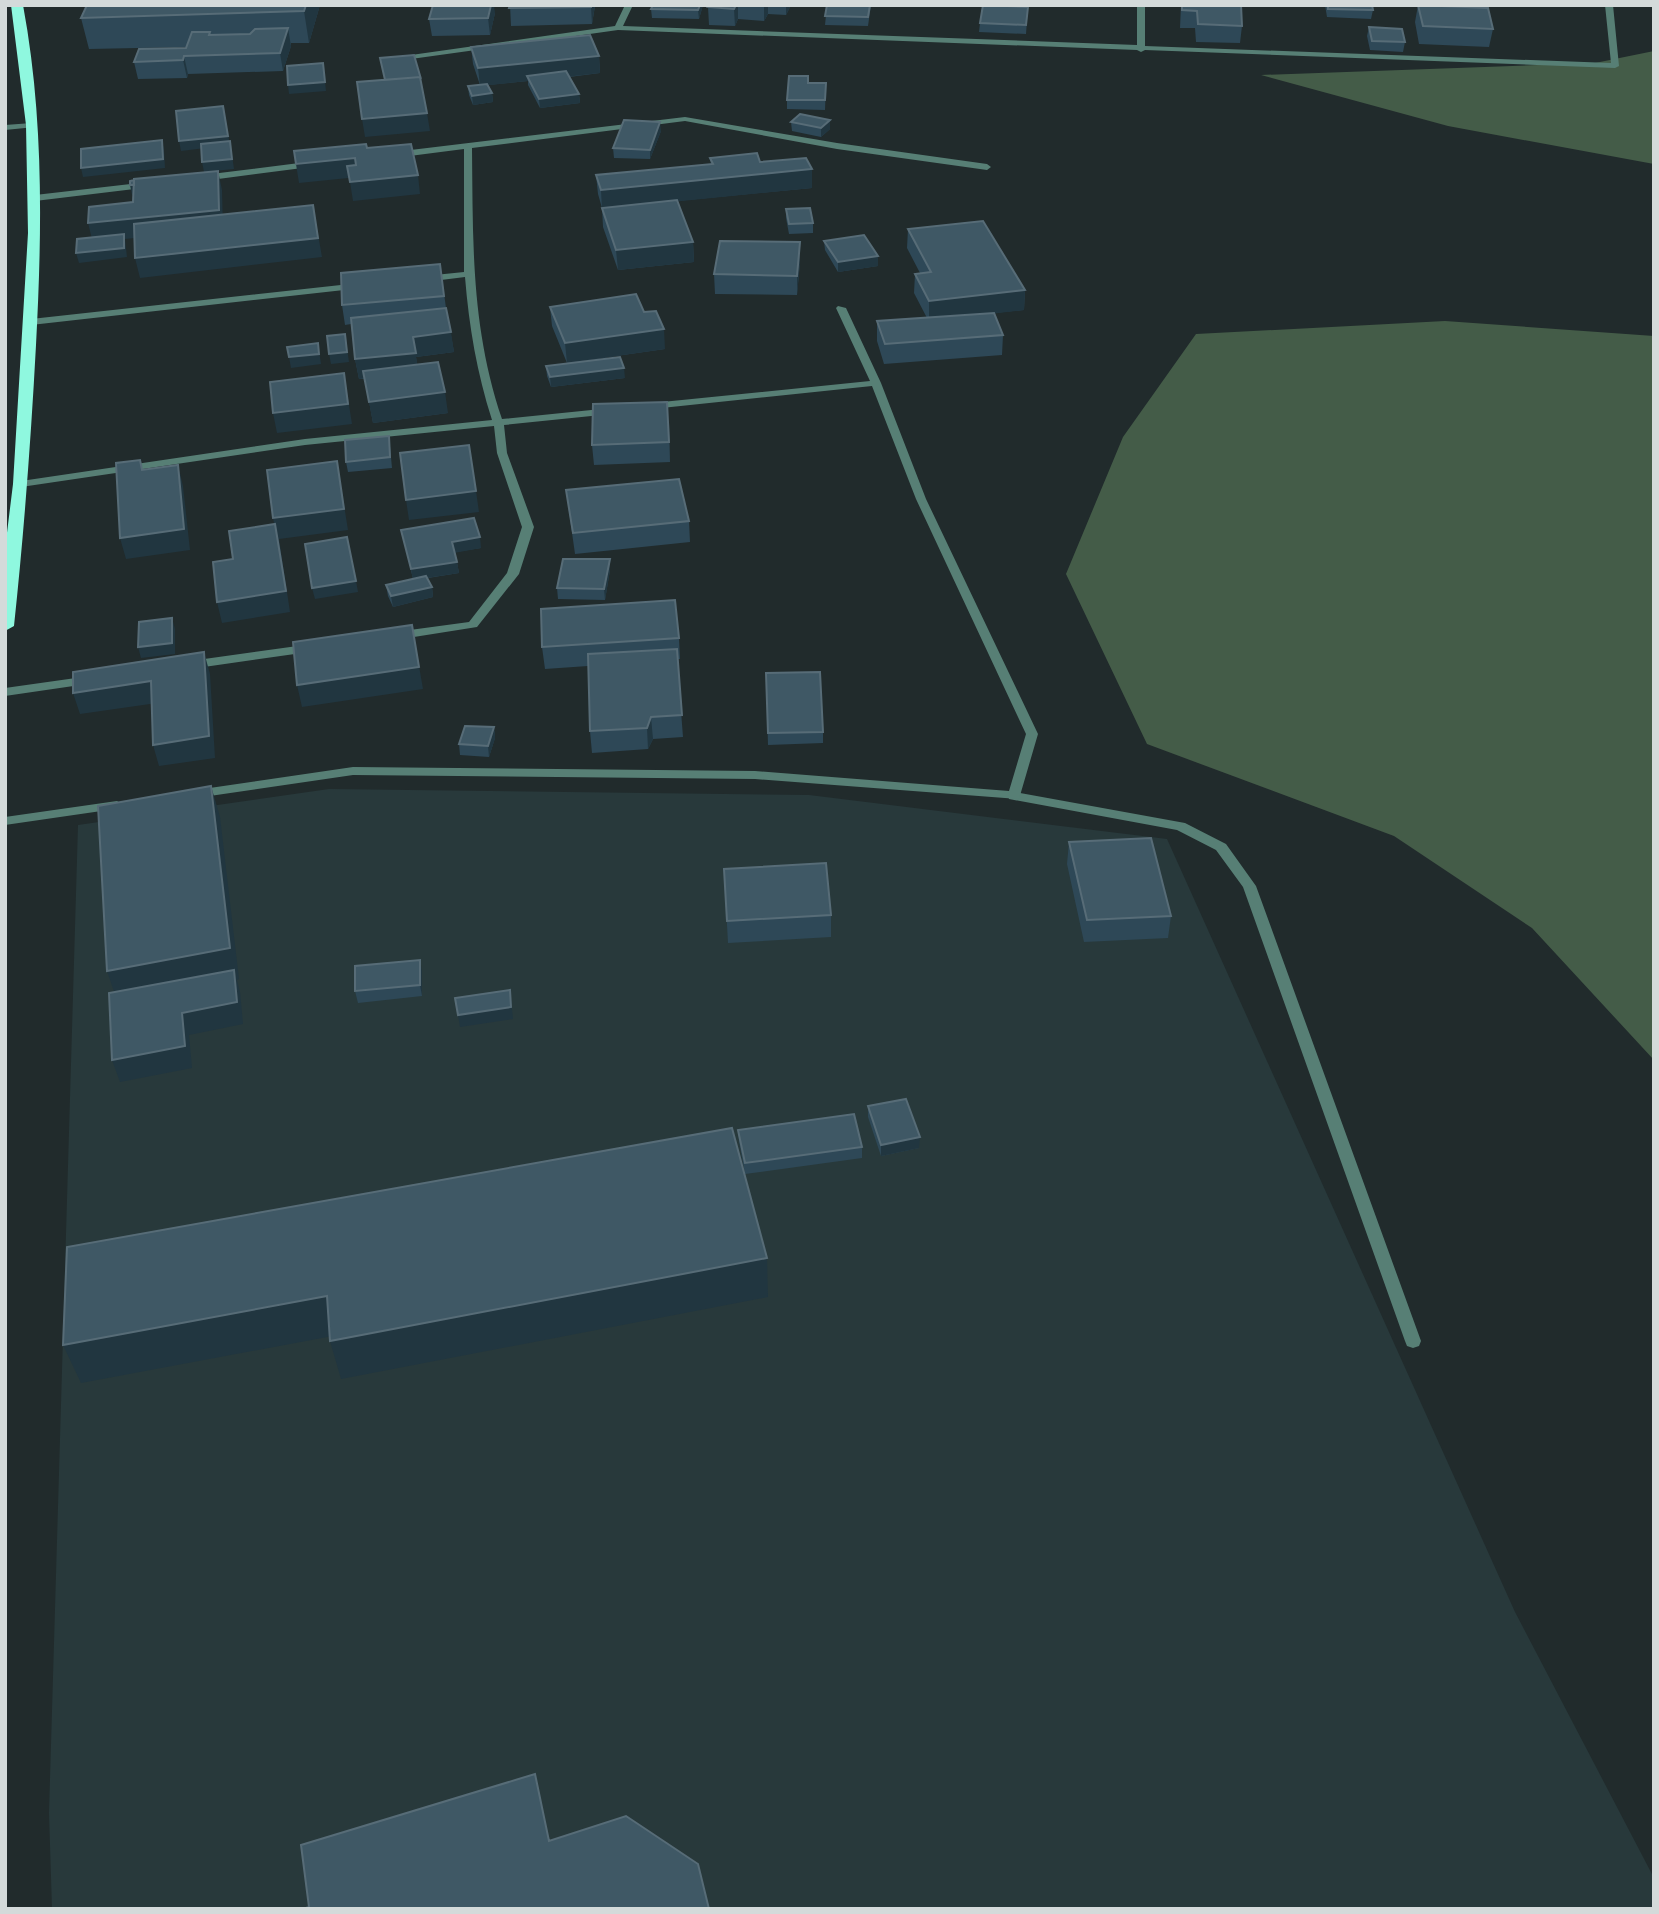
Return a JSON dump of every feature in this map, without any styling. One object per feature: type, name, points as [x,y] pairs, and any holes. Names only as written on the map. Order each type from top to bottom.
[{"type":"highway","points":[[5,626],[21,484],[35,198],[32,125],[17,5]]},
{"type":"street","points":[[618,28],[629,5]]},
{"type":"street","points":[[1141,5],[1141,50]]},
{"type":"street","points":[[411,57],[618,28],[1615,66],[1609,5]]},
{"type":"street","points":[[387,155],[685,119],[837,146],[987,167]]},
{"type":"street","points":[[5,128],[32,125]]},
{"type":"street","points":[[377,638],[473,625],[513,574],[528,527],[502,453],[499,424],[486,386],[475,333],[470,274],[468,145]]},
{"type":"street","points":[[197,178],[319,164]]},
{"type":"street","points":[[35,198],[156,184]]},
{"type":"street","points":[[415,280],[470,274]]},
{"type":"street","points":[[31,322],[374,284]]},
{"type":"street","points":[[841,307],[877,383],[921,499],[1032,734],[1014,796]]},
{"type":"street","points":[[645,407],[877,383]]},
{"type":"street","points":[[21,484],[305,442],[618,410]]},
{"type":"street","points":[[170,668],[322,646]]},
{"type":"street","points":[[5,692],[102,678]]},
{"type":"street","points":[[179,796],[353,771],[755,775],[1014,796],[1180,826],[1221,847],[1249,886],[1413,1341]]},
{"type":"street","points":[[5,821],[125,804]]},
{"type":"shaded area","points":[[329,789],[809,795],[1167,839],[1515,1612],[1654,1878],[1654,1909],[52,1909],[49,1813],[78,825]]},
{"type":"green space","points":[[1654,51],[1654,164],[1448,126],[1261,75],[1595,63]]},
{"type":"green space","points":[[1445,321],[1654,336],[1654,1060],[1532,928],[1394,836],[1147,744],[1066,574],[1123,437],[1196,334]]},
{"type":"building","points":[[87,5],[306,5],[304,11],[81,18]]},
{"type":"building","points":[[433,5],[491,5],[488,18],[429,19]]},
{"type":"building","points":[[510,5],[591,5],[591,7],[509,8]]},
{"type":"building","points":[[653,5],[700,5],[698,10],[651,9]]},
{"type":"building","points":[[736,5],[734,9],[708,7]]},
{"type":"building","points":[[827,5],[870,5],[868,17],[825,16]]},
{"type":"building","points":[[983,5],[1028,7],[1026,25],[980,23]]},
{"type":"building","points":[[1182,5],[1241,5],[1242,26],[1198,24],[1197,11],[1182,10]]},
{"type":"building","points":[[1328,5],[1372,5],[1373,10],[1328,9]]},
{"type":"building","points":[[1418,5],[1488,8],[1493,29],[1423,26]]},
{"type":"building","points":[[1369,27],[1402,29],[1405,42],[1372,41]]},
{"type":"building","points":[[288,28],[280,53],[184,56],[183,60],[134,62],[139,49],[186,48],[192,32],[210,32],[209,35],[250,34],[255,29]]},
{"type":"building","points":[[590,35],[599,56],[478,68],[471,47]]},
{"type":"building","points":[[414,55],[421,79],[385,80],[380,58]]},
{"type":"building","points":[[323,63],[325,82],[288,85],[287,66]]},
{"type":"building","points":[[566,71],[579,94],[539,99],[527,76]]},
{"type":"building","points":[[789,76],[808,76],[808,83],[826,83],[825,100],[787,100]]},
{"type":"building","points":[[420,77],[427,113],[362,119],[357,82]]},
{"type":"building","points":[[487,84],[492,93],[472,96],[468,86]]},
{"type":"building","points":[[223,106],[228,136],[179,141],[176,111]]},
{"type":"building","points":[[800,114],[830,120],[821,128],[791,122]]},
{"type":"building","points":[[624,120],[660,122],[650,150],[613,148]]},
{"type":"building","points":[[162,140],[163,159],[81,168],[81,149]]},
{"type":"building","points":[[230,141],[232,159],[202,162],[201,144]]},
{"type":"building","points":[[366,144],[367,148],[411,144],[418,175],[350,182],[347,166],[356,165],[355,158],[296,164],[294,151]]},
{"type":"building","points":[[757,153],[760,162],[806,158],[812,169],[601,190],[596,175],[713,164],[710,158]]},
{"type":"building","points":[[218,171],[219,210],[88,223],[89,207],[133,202],[134,179]]},
{"type":"building","points":[[677,200],[693,242],[616,250],[602,208]]},
{"type":"building","points":[[313,205],[318,238],[135,258],[134,224]]},
{"type":"building","points":[[810,208],[813,223],[789,224],[786,209]]},
{"type":"building","points":[[983,221],[1025,290],[929,301],[915,274],[931,272],[908,229]]},
{"type":"building","points":[[124,234],[124,248],[76,253],[77,239]]},
{"type":"building","points":[[864,235],[878,256],[838,262],[824,241]]},
{"type":"building","points":[[720,241],[800,242],[797,276],[714,274]]},
{"type":"building","points":[[440,264],[444,296],[342,305],[341,273]]},
{"type":"building","points":[[636,294],[644,312],[656,311],[664,329],[565,343],[550,307]]},
{"type":"building","points":[[446,308],[451,332],[413,337],[416,353],[355,359],[351,318]]},
{"type":"building","points":[[994,313],[1003,335],[885,344],[877,321]]},
{"type":"building","points":[[345,334],[347,352],[329,354],[327,336]]},
{"type":"building","points":[[318,343],[319,354],[289,357],[287,347]]},
{"type":"building","points":[[620,357],[624,368],[550,377],[546,366]]},
{"type":"building","points":[[438,362],[445,392],[369,402],[363,371]]},
{"type":"building","points":[[344,373],[348,404],[273,413],[270,382]]},
{"type":"building","points":[[667,402],[669,442],[592,445],[593,404]]},
{"type":"building","points":[[389,436],[390,457],[346,462],[345,440]]},
{"type":"building","points":[[469,445],[476,491],[406,500],[400,453]]},
{"type":"building","points":[[140,460],[142,470],[178,465],[184,529],[120,538],[116,463]]},
{"type":"building","points":[[337,461],[344,509],[273,518],[267,470]]},
{"type":"building","points":[[679,479],[689,521],[573,533],[566,490]]},
{"type":"building","points":[[474,518],[480,537],[452,542],[457,562],[411,569],[401,530]]},
{"type":"building","points":[[275,524],[286,591],[217,602],[213,562],[233,559],[229,531]]},
{"type":"building","points":[[347,537],[356,581],[312,588],[305,544]]},
{"type":"building","points":[[563,559],[610,559],[604,589],[557,588]]},
{"type":"building","points":[[426,576],[432,587],[391,596],[386,585]]},
{"type":"building","points":[[675,600],[679,638],[542,647],[541,609]]},
{"type":"building","points":[[172,618],[172,643],[138,647],[139,622]]},
{"type":"building","points":[[412,625],[419,667],[297,685],[293,642]]},
{"type":"building","points":[[677,649],[682,715],[651,717],[647,728],[590,731],[588,654]]},
{"type":"building","points":[[204,652],[209,736],[153,745],[151,681],[73,693],[73,672]]},
{"type":"building","points":[[820,672],[823,732],[768,733],[766,673]]},
{"type":"building","points":[[465,726],[494,727],[488,746],[459,744]]},
{"type":"building","points":[[211,786],[230,948],[107,971],[98,806]]},
{"type":"building","points":[[1151,838],[1171,916],[1087,920],[1069,842]]},
{"type":"building","points":[[826,863],[831,915],[727,921],[724,869]]},
{"type":"building","points":[[420,960],[420,985],[355,991],[355,966]]},
{"type":"building","points":[[234,970],[237,1002],[182,1013],[185,1046],[112,1060],[109,993]]},
{"type":"building","points":[[510,990],[511,1007],[458,1015],[455,998]]},
{"type":"building","points":[[906,1099],[920,1137],[881,1145],[868,1106]]},
{"type":"building","points":[[854,1114],[862,1147],[745,1163],[738,1130]]},
{"type":"building","points":[[732,1128],[767,1258],[330,1341],[327,1296],[63,1345],[67,1247]]},
{"type":"building","points":[[535,1774],[549,1841],[626,1816],[698,1864],[709,1909],[303,1909],[309,1907],[301,1845]]}]
